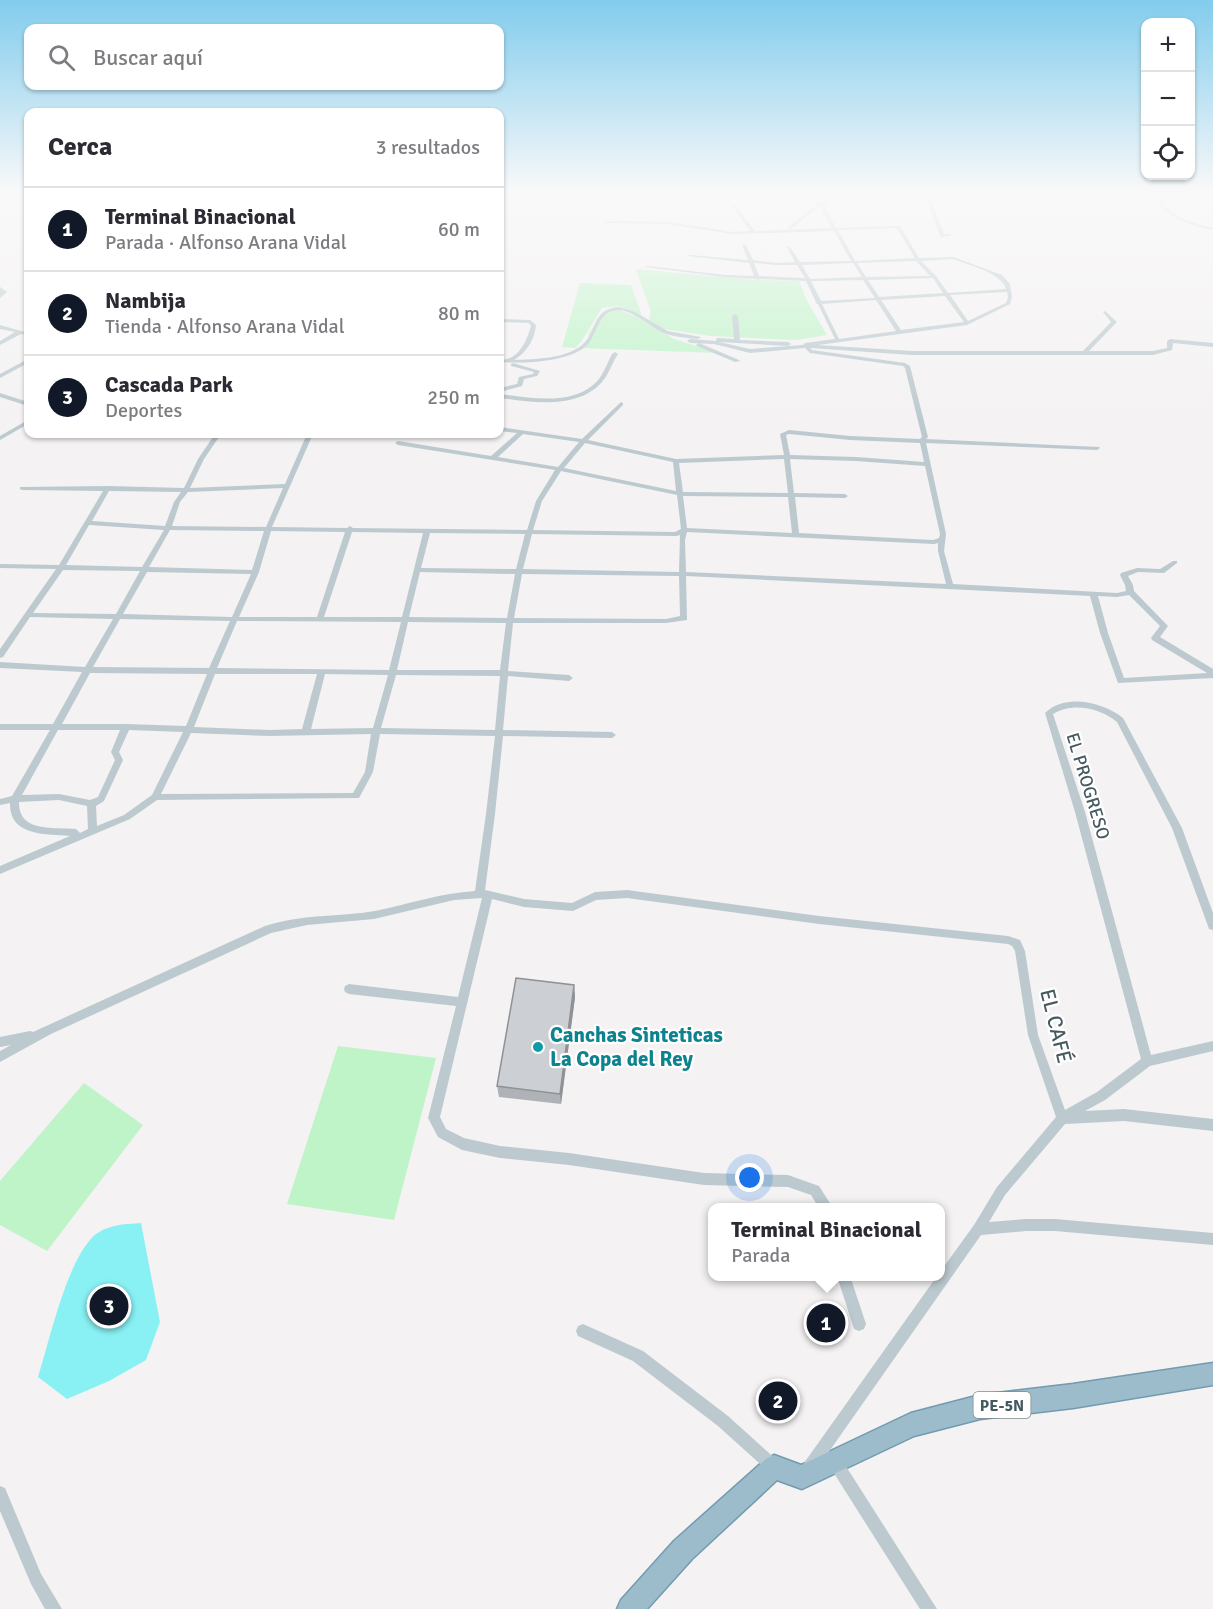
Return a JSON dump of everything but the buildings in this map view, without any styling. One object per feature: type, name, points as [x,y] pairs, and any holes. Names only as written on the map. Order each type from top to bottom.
[{"type":"highway","name":"PE-5N","points":[[802,1477],[911,1425],[980,1407],[1073,1396],[1213,1374]]},
{"type":"highway","points":[[630,1609],[683,1550],[774,1467],[802,1477]]},
{"type":"street","points":[[676,270],[758,279],[934,277]]},
{"type":"street","points":[[755,270],[758,279]]},
{"type":"street","points":[[801,270],[838,341]]},
{"type":"street","points":[[859,270],[900,333]]},
{"type":"street","points":[[927,270],[968,323]]},
{"type":"street","points":[[690,341],[714,342],[750,351],[805,346],[968,323],[1008,304],[1010,297],[1008,285],[1000,276],[985,270]]},
{"type":"street","points":[[0,289],[4,292],[0,296]]},
{"type":"street","points":[[817,303],[1008,290]]},
{"type":"street","points":[[504,362],[539,361],[578,350],[587,344],[590,334],[609,309],[628,312],[676,338],[708,347],[737,361]]},
{"type":"street","points":[[1085,352],[1114,322],[1105,312]]},
{"type":"street","points":[[735,316],[737,340]]},
{"type":"street","points":[[504,320],[530,322],[534,326],[528,348],[519,356],[504,361]]},
{"type":"street","points":[[0,327],[24,333]]},
{"type":"street","points":[[0,343],[20,332]]},
{"type":"street","points":[[666,332],[719,340],[912,353],[1153,353],[1170,349],[1170,341],[1213,345]]},
{"type":"street","points":[[805,346],[810,351],[842,357],[905,364],[917,399],[925,437],[922,440],[939,509],[941,551],[950,586]]},
{"type":"street","points":[[504,396],[543,400],[578,395],[598,382],[615,354]]},
{"type":"street","points":[[0,376],[24,363]]},
{"type":"street","points":[[504,363],[537,371],[535,375],[521,378],[520,385],[504,389]]},
{"type":"street","points":[[0,395],[24,403]]},
{"type":"street","points":[[621,404],[583,441],[560,470],[539,501],[528,532],[518,572],[503,674],[483,895],[462,1002],[434,1118],[442,1133],[462,1144],[500,1152],[569,1159],[704,1179],[788,1181],[815,1190],[823,1203]]},
{"type":"street","points":[[0,438],[24,424]]},
{"type":"street","points":[[504,430],[583,441],[676,461],[786,457],[927,464]]},
{"type":"street","points":[[493,458],[522,432]]},
{"type":"street","points":[[796,536],[783,434],[789,432],[850,438],[1097,448]]},
{"type":"street","points":[[74,839],[76,832],[34,829],[21,824],[15,814],[15,799],[168,528],[173,510],[215,438]]},
{"type":"street","points":[[0,870],[127,817],[155,797],[189,729],[255,572],[269,527],[308,438]]},
{"type":"street","points":[[398,443],[560,470],[680,494],[845,496]]},
{"type":"street","points":[[27,615],[510,621],[666,621],[684,618],[682,540],[684,530],[676,461]]},
{"type":"street","points":[[22,488],[186,490],[287,486]]},
{"type":"street","points":[[0,655],[60,569],[108,488]]},
{"type":"street","points":[[87,523],[168,528],[269,527],[676,534],[684,530],[934,542],[942,539]]},
{"type":"street","points":[[320,618],[350,528]]},
{"type":"street","points":[[155,797],[356,796],[369,772],[376,731],[427,530]]},
{"type":"street","points":[[1130,592],[1124,575],[1137,570],[1161,571],[1175,562]]},
{"type":"street","points":[[0,566],[255,572]]},
{"type":"street","points":[[417,570],[684,574],[1093,593],[1130,592],[1142,602],[1151,617],[1164,626],[1155,638],[1213,674]]},
{"type":"street","points":[[1093,593],[1121,681],[1213,674]]},
{"type":"street","points":[[0,665],[87,670],[503,674],[569,678]]},
{"type":"street","points":[[306,731],[321,674]]},
{"type":"street","name":"EL PROGRESO","points":[[1147,1061],[1080,812],[1049,713],[1055,707],[1068,704],[1114,714],[1120,720],[1177,828],[1213,926]]},
{"type":"street","points":[[0,727],[126,727],[270,733],[376,731],[499,735],[612,735]]},
{"type":"street","points":[[0,802],[59,797],[91,804],[101,800],[119,760],[115,752],[126,727]]},
{"type":"street","points":[[91,804],[93,831]]},
{"type":"street","name":"EL CAFÉ","points":[[483,895],[524,903],[573,907],[595,896],[627,894],[819,920],[1008,940],[1016,943],[1020,951],[1033,1035],[1062,1118]]},
{"type":"street","points":[[0,1057],[39,1035],[269,929],[308,921],[374,915],[454,896],[483,895]]},
{"type":"street","points":[[349,990],[462,1002]]},
{"type":"street","points":[[0,1042],[39,1035]]},
{"type":"street","points":[[945,1276],[978,1229],[1001,1191],[1062,1118],[1101,1095],[1147,1061],[1213,1046]]},
{"type":"street","points":[[1062,1118],[1124,1115],[1213,1125]]},
{"type":"street","points":[[978,1229],[1054,1225],[1213,1239]]},
{"type":"street","points":[[845,1281],[859,1324]]},
{"type":"street","points":[[802,1477],[941,1281]]},
{"type":"street","points":[[583,1331],[638,1356],[723,1420],[774,1467]]},
{"type":"street","points":[[835,1461],[929,1609]]},
{"type":"street","points":[[0,1493],[36,1579],[54,1609]]},
{"type":"green space","points":[[636,270],[757,280],[799,281],[807,301],[827,335],[796,340],[711,336],[664,329],[649,320],[651,312]]},
{"type":"green space","points":[[580,283],[631,285],[642,316],[618,306],[602,308],[575,348],[562,347]]},
{"type":"green space","points":[[614,308],[635,316],[674,339],[718,353],[580,348],[588,341],[589,333],[606,310]]},
{"type":"green space","points":[[338,1046],[436,1058],[394,1220],[287,1204]]},
{"type":"green space","points":[[84,1083],[143,1125],[47,1251],[0,1225],[0,1181]]},
{"type":"water","points":[[141,1223],[160,1322],[146,1360],[109,1381],[67,1399],[38,1377],[59,1305],[73,1268],[90,1240],[101,1231],[114,1226]]},
{"type":"place","name":"Canchas Sinteticas La Copa del Rey","points":[[538,1047]]},
{"type":"place","name":"Cascada Park","points":[[109,1306]]},
{"type":"place","name":"Terminal Binacional","points":[[826,1323]]},
{"type":"place","name":"Nambija","points":[[778,1401]]}]
